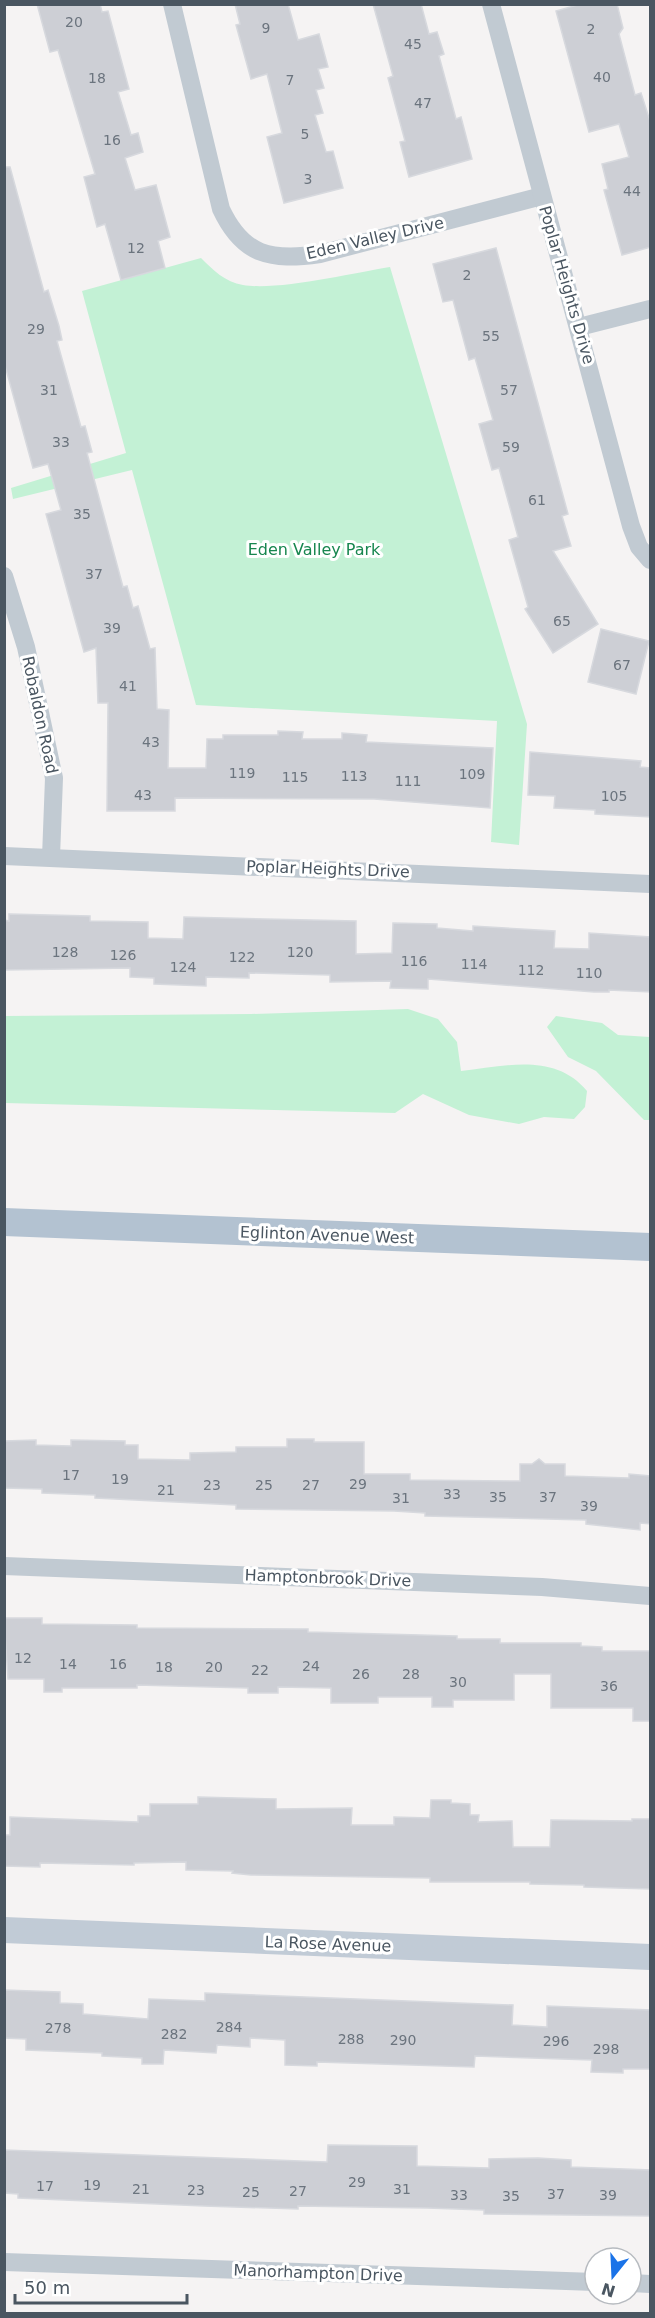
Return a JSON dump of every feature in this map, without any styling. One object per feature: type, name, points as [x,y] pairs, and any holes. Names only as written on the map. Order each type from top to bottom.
[{"type":"main road","name":"Eglinton Avenue West","points":[[4,1222],[651,1247]]},
{"type":"street","name":"Eden Valley Drive","points":[[172,4],[221,209],[231,231],[246,244],[263,253],[285,257],[320,254],[542,196]]},
{"type":"street","name":"Poplar Heights Drive","points":[[491,4],[631,526],[639,548],[651,560]]},
{"type":"street","points":[[579,327],[651,309]]},
{"type":"street","name":"Robaldon Road","points":[[4,576],[26,647],[54,778],[51,857]]},
{"type":"street","name":"Poplar Heights Drive","points":[[4,856],[651,884]]},
{"type":"street","name":"Hamptonbrook Drive","points":[[4,1566],[542,1587],[651,1596]]},
{"type":"street","name":"La Rose Avenue","points":[[4,1930],[651,1957]]},
{"type":"street","name":"Manorhampton Drive","points":[[4,2262],[583,2282]]},
{"type":"green space","name":"Eden Valley Park","points":[[201,258],[231,281],[258,286],[295,284],[390,267],[527,724],[519,845],[491,842],[497,721],[196,705],[132,470],[13,499],[11,488],[126,453],[82,291]]},
{"type":"green space","points":[[408,1009],[438,1019],[457,1042],[461,1071],[528,1064],[545,1066],[574,1079],[587,1091],[585,1107],[574,1119],[544,1117],[519,1124],[469,1115],[423,1094],[395,1113],[5,1103],[5,1016],[251,1014]]},
{"type":"green space","points":[[556,1016],[602,1023],[618,1035],[650,1037],[650,1120],[644,1120],[596,1071],[568,1057],[547,1027]]},
{"type":"building","points":[[37,4],[100,4],[102,12],[108,11],[129,89],[118,92],[131,135],[138,133],[143,152],[125,158],[135,190],[156,185],[170,237],[158,241],[165,268],[121,280],[105,224],[97,227],[84,177],[95,174],[58,50],[50,52]]},
{"type":"building","points":[[235,4],[288,4],[298,40],[319,34],[328,67],[318,69],[324,88],[316,90],[323,113],[315,115],[326,152],[333,151],[343,188],[284,203],[267,137],[282,133],[267,74],[251,79],[236,25],[240,24]]},
{"type":"building","points":[[373,4],[421,4],[429,34],[437,32],[444,54],[439,56],[456,119],[461,117],[472,159],[409,177],[400,142],[405,141],[388,78],[393,76]]},
{"type":"building","points":[[581,4],[617,4],[623,28],[619,34],[635,95],[641,93],[651,124],[651,247],[622,255],[604,190],[608,189],[602,164],[629,157],[619,124],[589,132],[556,11]]},
{"type":"building","points":[[4,167],[10,167],[44,292],[48,290],[59,326],[62,340],[57,341],[81,427],[85,426],[92,452],[87,453],[123,587],[127,586],[133,608],[138,606],[150,649],[155,648],[157,709],[169,710],[168,768],[206,768],[207,739],[223,739],[223,735],[278,735],[278,731],[303,732],[302,739],[342,739],[342,733],[367,735],[366,742],[493,748],[490,808],[374,799],[175,798],[175,811],[107,811],[108,703],[98,703],[96,648],[84,652],[46,514],[61,510],[48,464],[33,468],[4,362]]},
{"type":"building","points":[[496,248],[568,514],[562,516],[571,546],[553,551],[598,624],[553,653],[525,609],[528,607],[509,540],[518,537],[499,468],[492,470],[479,424],[493,420],[475,358],[469,360],[453,300],[443,302],[433,264]]},
{"type":"building","points":[[601,629],[649,641],[636,694],[588,682]]},
{"type":"building","points":[[530,752],[641,761],[640,767],[651,768],[651,817],[595,814],[595,810],[554,808],[555,796],[528,795]]},
{"type":"building","points":[[9,914],[90,916],[90,921],[148,922],[148,938],[183,939],[184,917],[356,921],[356,954],[392,953],[393,923],[437,924],[437,928],[473,931],[473,926],[555,931],[554,948],[589,949],[589,933],[651,937],[651,992],[609,990],[609,992],[594,992],[428,979],[428,989],[390,988],[391,981],[330,982],[330,975],[249,973],[249,978],[206,977],[206,986],[154,984],[154,978],[130,977],[130,968],[4,970],[4,920],[9,921]]},
{"type":"building","points":[[287,1439],[314,1439],[314,1442],[364,1442],[364,1474],[410,1474],[410,1480],[520,1481],[520,1464],[532,1464],[539,1459],[545,1464],[565,1464],[565,1476],[629,1478],[629,1474],[651,1476],[651,1524],[640,1523],[640,1530],[586,1524],[586,1520],[425,1516],[425,1513],[394,1511],[236,1509],[236,1505],[95,1498],[95,1495],[42,1493],[42,1489],[4,1488],[4,1441],[36,1440],[36,1445],[71,1446],[71,1440],[125,1441],[125,1445],[138,1445],[138,1459],[190,1460],[190,1453],[236,1452],[236,1447],[287,1447]]},
{"type":"building","points":[[4,1618],[42,1618],[42,1624],[137,1625],[137,1628],[308,1629],[308,1632],[457,1636],[457,1639],[500,1639],[500,1643],[581,1643],[581,1646],[602,1647],[602,1651],[651,1651],[651,1721],[633,1721],[633,1708],[551,1708],[551,1674],[514,1674],[514,1700],[453,1700],[453,1707],[432,1707],[432,1697],[378,1697],[378,1703],[331,1703],[331,1688],[278,1687],[278,1693],[248,1693],[248,1688],[137,1685],[137,1688],[62,1688],[62,1692],[44,1692],[44,1679],[8,1679]]},
{"type":"building","points":[[198,1797],[276,1799],[276,1809],[352,1808],[351,1825],[394,1825],[394,1817],[430,1818],[431,1800],[451,1800],[451,1803],[470,1804],[470,1815],[479,1815],[478,1822],[512,1821],[513,1847],[550,1847],[551,1820],[632,1821],[632,1819],[651,1819],[651,1889],[530,1884],[530,1882],[430,1882],[430,1878],[251,1875],[232,1873],[233,1871],[186,1870],[186,1862],[134,1863],[134,1865],[40,1863],[40,1867],[4,1866],[4,1835],[10,1835],[10,1817],[138,1822],[138,1816],[150,1816],[150,1804],[198,1804]]},
{"type":"building","points":[[4,1990],[60,1992],[60,2003],[83,2004],[83,2014],[148,2019],[149,1999],[205,2001],[205,1993],[513,2005],[512,2025],[547,2027],[547,2006],[651,2010],[651,2069],[623,2069],[623,2073],[591,2072],[592,2060],[475,2056],[474,2067],[317,2062],[317,2066],[285,2065],[285,2040],[250,2038],[250,2047],[217,2045],[216,2053],[164,2050],[163,2064],[142,2064],[142,2058],[102,2056],[102,2053],[26,2050],[26,2039],[4,2038]]},
{"type":"building","points":[[328,2145],[417,2146],[417,2166],[489,2168],[489,2159],[538,2158],[571,2160],[571,2167],[651,2170],[651,2216],[484,2214],[484,2210],[427,2208],[298,2206],[298,2209],[204,2206],[18,2198],[18,2194],[4,2193],[4,2150],[327,2162]]}]
